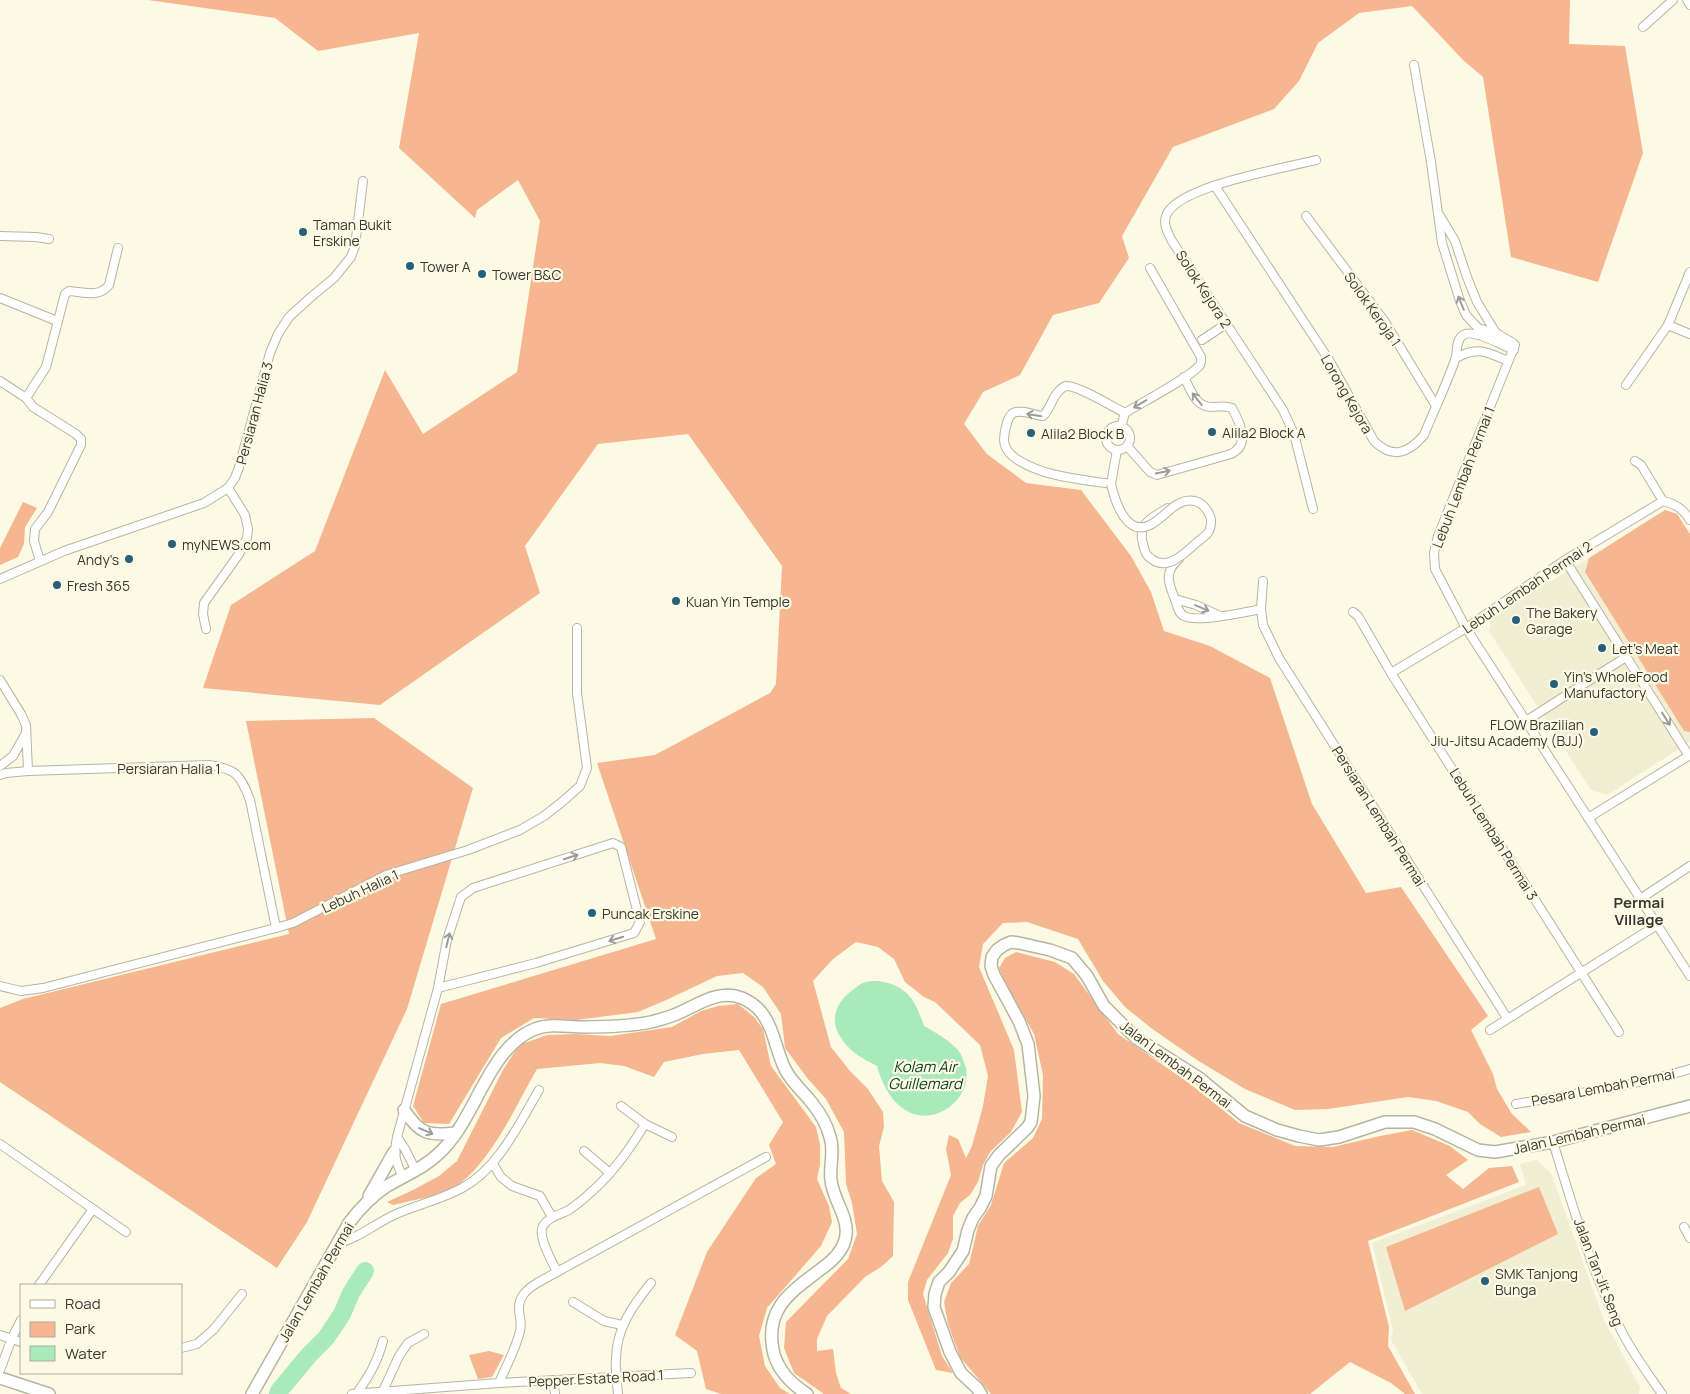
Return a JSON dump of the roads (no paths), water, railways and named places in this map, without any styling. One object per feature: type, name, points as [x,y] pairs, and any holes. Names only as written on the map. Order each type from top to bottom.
[{"type":"main road","name":"Jalan Lembah Permai","points":[[982,1394],[962,1374],[956,1365],[934,1307],[939,1282],[949,1272],[963,1251],[973,1218],[986,1196],[991,1166],[999,1154],[1027,1128],[1033,1113],[1034,1096],[1028,1044],[1019,1020],[991,966],[992,957],[997,950],[1011,942],[1050,950],[1072,958],[1087,976],[1104,1006],[1136,1038],[1199,1078],[1245,1116],[1277,1130],[1319,1140],[1339,1137],[1384,1122],[1414,1122],[1435,1129],[1478,1150],[1495,1152],[1553,1142],[1690,1106]]},
{"type":"main road","name":"Jalan Lembah Permai","points":[[252,1394],[349,1223],[364,1204],[381,1190],[416,1171],[439,1154],[456,1133],[500,1057],[524,1034],[538,1028],[554,1025],[592,1027],[648,1022],[675,1014],[704,1000],[730,995],[739,996],[749,1001],[760,1010],[766,1020],[786,1072],[813,1104],[827,1129],[833,1149],[830,1177],[833,1191],[845,1221],[845,1242],[830,1262],[788,1297],[776,1311],[771,1324],[771,1339],[778,1365],[788,1380],[807,1394]]},
{"type":"main road","points":[[404,1110],[412,1121],[428,1134],[456,1133]]},
{"type":"main road","points":[[364,1204],[394,1152]]},
{"type":"main road","points":[[0,1378],[49,1394]]},
{"type":"street","points":[[1643,27],[1673,0]]},
{"type":"street","points":[[1687,0],[1690,5]]},
{"type":"street","points":[[1414,65],[1439,213],[1442,244],[1457,294],[1466,315],[1478,328],[1496,333],[1513,343],[1515,345],[1514,350]]},
{"type":"street","name":"Solok Kejora 2","points":[[1314,508],[1294,434],[1283,410],[1172,241],[1165,225],[1166,214],[1174,205],[1188,196],[1225,182],[1316,160]]},
{"type":"street","name":"Persiaran Halia 3","points":[[0,579],[79,546],[204,503],[228,488],[240,467],[270,353],[278,334],[289,317],[334,278],[351,257],[355,246],[363,181]]},
{"type":"street","name":"Lorong Kejora","points":[[1215,186],[1329,360],[1374,441],[1382,448],[1393,453],[1406,451],[1424,436],[1456,358],[1457,343],[1463,335],[1470,333],[1514,350]]},
{"type":"street","points":[[1439,213],[1454,241],[1478,302],[1496,333]]},
{"type":"street","name":"Solok Keroja 1","points":[[1306,216],[1385,322],[1436,406]]},
{"type":"street","points":[[0,236],[49,239]]},
{"type":"street","points":[[26,398],[46,367],[66,292],[94,294],[105,290],[109,285],[118,248]]},
{"type":"street","points":[[1121,427],[1125,413],[1199,366],[1201,357],[1150,268]]},
{"type":"street","points":[[1626,385],[1668,324],[1690,272]]},
{"type":"street","points":[[0,298],[57,321]]},
{"type":"street","points":[[1202,340],[1226,324]]},
{"type":"street","points":[[1668,324],[1690,334]]},
{"type":"street","points":[[1456,358],[1466,352],[1476,350],[1508,361]]},
{"type":"street","name":"Lebuh Lembah Permai 1","points":[[1514,350],[1438,536],[1434,553],[1435,569],[1466,628],[1689,972]]},
{"type":"street","points":[[1127,446],[1150,472],[1157,475],[1237,451],[1241,446],[1242,435],[1232,408],[1225,405],[1204,406],[1198,403],[1184,377]]},
{"type":"street","points":[[0,381],[26,398],[33,407],[81,438],[81,445],[48,512],[34,529],[34,541],[40,561]]},
{"type":"street","points":[[1111,484],[1048,474],[1018,460],[1008,453],[1004,444],[1004,432],[1009,417],[1014,412],[1043,416],[1048,412],[1057,393],[1067,386],[1078,389],[1125,413]]},
{"type":"street","points":[[1121,427],[1128,431],[1130,439],[1124,449],[1117,450],[1110,447],[1106,437],[1110,430],[1121,427]]},
{"type":"street","points":[[1117,450],[1111,484],[1114,500],[1120,511],[1134,526],[1142,527],[1150,525],[1180,502],[1189,500],[1201,502],[1207,509],[1212,519],[1210,531],[1176,560],[1168,563],[1158,563],[1147,555],[1143,544],[1142,528],[1147,522],[1188,498],[1202,502],[1209,512],[1212,517],[1211,530],[1172,564],[1169,571],[1170,589],[1178,610],[1183,616],[1193,619],[1261,609]]},
{"type":"street","points":[[1635,461],[1641,465],[1663,501],[1674,504],[1683,510],[1690,520]]},
{"type":"street","points":[[206,629],[203,614],[204,603],[239,554],[247,538],[248,528],[245,515],[228,488]]},
{"type":"street","name":"Lebuh Lembah Permai 2","points":[[1391,673],[1466,628],[1565,560],[1663,501]]},
{"type":"street","points":[[1565,560],[1689,755],[1588,818]]},
{"type":"street","name":"Persiaran Lembah Permai","points":[[1263,581],[1261,609],[1263,624],[1279,658],[1507,1018]]},
{"type":"street","points":[[1175,599],[1196,605],[1220,616]]},
{"type":"street","name":"Lebuh Lembah Permai 3","points":[[1353,612],[1358,616],[1391,673],[1619,1032]]},
{"type":"street","name":"Lebuh Halia 1","points":[[0,986],[21,991],[43,988],[293,923],[386,875],[468,850],[520,830],[544,816],[580,786],[587,768],[577,693],[576,628]]},
{"type":"street","points":[[1526,721],[1626,657]]},
{"type":"street","points":[[0,680],[21,714],[27,731],[28,771]]},
{"type":"street","points":[[0,766],[13,756],[27,731]]},
{"type":"street","name":"Persiaran Halia 1","points":[[0,775],[6,772],[209,765],[228,768],[237,775],[250,800],[276,928]]},
{"type":"street","points":[[403,1178],[394,1152],[396,1137],[438,988],[447,940],[461,897],[473,888],[613,843],[621,848],[640,922],[634,933],[536,963],[438,988]]},
{"type":"street","points":[[1640,899],[1690,866]]},
{"type":"street","points":[[1490,1030],[1658,925]]},
{"type":"street","name":"Pesara Lembah Permai","points":[[1516,1104],[1665,1076],[1690,1069]]},
{"type":"street","points":[[336,1244],[351,1240],[395,1214],[426,1204],[464,1188],[493,1164],[539,1090]]},
{"type":"street","points":[[620,1106],[646,1124],[672,1137]]},
{"type":"street","points":[[557,1272],[540,1235],[543,1226],[552,1216],[572,1208],[590,1194],[610,1173],[646,1124]]},
{"type":"street","points":[[396,1137],[406,1149],[416,1171]]},
{"type":"street","name":"Jalan Tan Jit Seng","points":[[1553,1142],[1576,1216],[1610,1306],[1625,1338],[1662,1394]]},
{"type":"street","points":[[0,1144],[126,1232]]},
{"type":"street","points":[[584,1151],[610,1173]]},
{"type":"street","points":[[499,1383],[520,1332],[522,1322],[519,1305],[521,1297],[527,1290],[766,1157]]},
{"type":"street","points":[[493,1164],[501,1177],[512,1186],[540,1196],[552,1216]]},
{"type":"street","points":[[40,1284],[93,1209]]},
{"type":"street","points":[[1684,1227],[1690,1238]]},
{"type":"street","points":[[618,1394],[616,1360],[622,1325],[638,1299],[651,1283]]},
{"type":"street","points":[[182,1348],[197,1344],[214,1329],[242,1294]]},
{"type":"street","points":[[573,1302],[604,1321],[622,1325]]},
{"type":"street","points":[[0,1370],[20,1322]]},
{"type":"street","points":[[388,1392],[399,1356],[408,1343],[424,1334]]},
{"type":"street","points":[[0,1335],[20,1342]]},
{"type":"street","points":[[355,1393],[372,1372],[383,1341]]},
{"type":"street","name":"Pepper Estate Road 1","points":[[355,1393],[461,1390],[499,1383],[691,1373]]},
{"type":"street","points":[[553,1380],[556,1394]]},
{"type":"water","name":"Kolam Air Guillemard","points":[[879,981],[897,986],[904,991],[917,1009],[924,1026],[949,1042],[961,1055],[966,1068],[964,1090],[958,1099],[941,1112],[931,1115],[920,1115],[903,1108],[889,1093],[877,1066],[853,1051],[837,1031],[835,1024],[836,1011],[843,999],[862,983]]},
{"type":"waterway","points":[[278,1394],[309,1355],[326,1338],[342,1314],[351,1293],[365,1271]]},
{"type":"place","name":"Taman Bukit Erskine","points":[[303,232]]},
{"type":"place","name":"Tower A","points":[[410,266]]},
{"type":"place","name":"Tower B&C","points":[[482,274]]},
{"type":"place","name":"Alila2 Block A","points":[[1212,432]]},
{"type":"place","name":"Alila2 Block B","points":[[1031,433]]},
{"type":"place","name":"myNEWS.com","points":[[172,544]]},
{"type":"place","name":"Andy's","points":[[129,559]]},
{"type":"place","name":"Fresh 365","points":[[57,585]]},
{"type":"place","name":"Kuan Yin Temple","points":[[676,601]]},
{"type":"place","name":"The Bakery Garage","points":[[1516,620]]},
{"type":"place","name":"Let's Meat","points":[[1602,648]]},
{"type":"place","name":"Yin's WholeFood Manufactory","points":[[1554,684]]},
{"type":"place","name":"FLOW Brazilian Jiu-Jitsu Academy (BJJ)","points":[[1594,732]]},
{"type":"place","name":"Puncak Erskine","points":[[592,913]]},
{"type":"place","name":"SMK Tanjong Bunga","points":[[1485,1281]]},
{"type":"district","name":"Permai Village","points":[[1639,910]]}]
